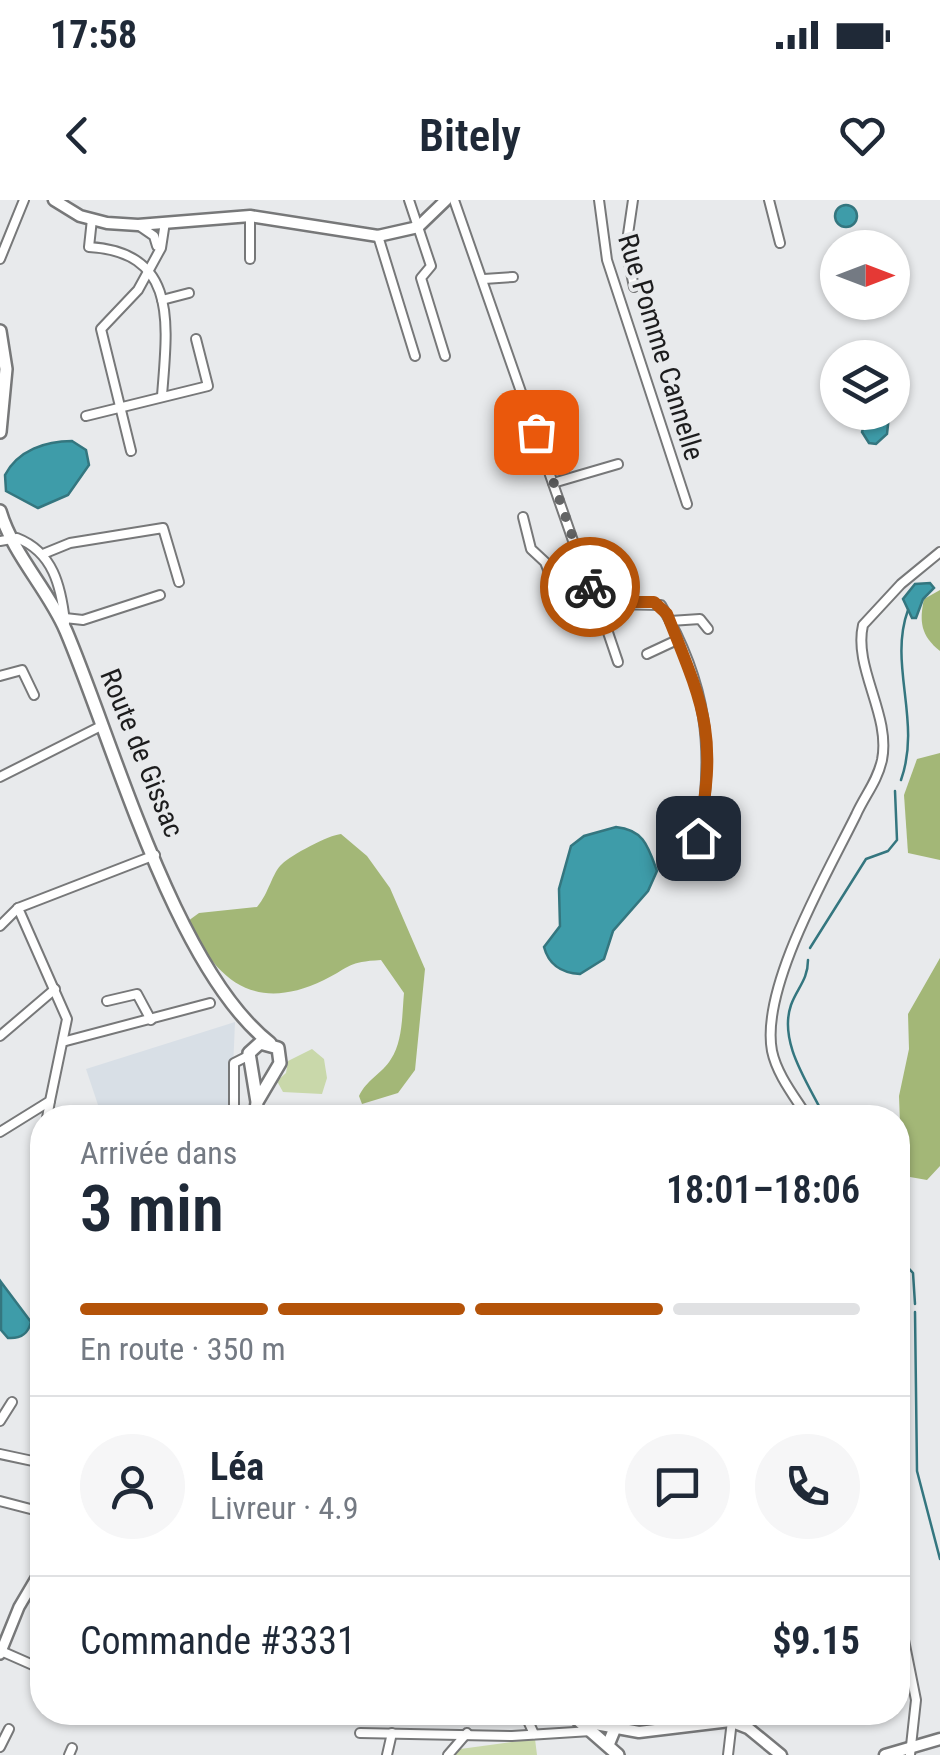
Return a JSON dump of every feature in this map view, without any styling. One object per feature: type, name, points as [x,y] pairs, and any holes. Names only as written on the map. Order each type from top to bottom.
[{"type":"main road","points":[[54,200],[92,219],[138,225],[250,216],[378,236],[418,227],[446,200]]},
{"type":"main road","points":[[0,330],[6,369],[0,432]]},
{"type":"main road","name":"Route de Gissac","points":[[0,512],[6,540],[50,596],[66,625],[197,953],[240,1012],[270,1042]]},
{"type":"main road","name":"Route de Gissac","points":[[240,1012],[251,1042],[249,1055]]},
{"type":"main road","points":[[257,1105],[281,1058],[270,1042],[260,1042],[249,1055],[258,1102]]},
{"type":"main road","points":[[253,1070],[270,1074]]},
{"type":"main road","points":[[590,1725],[653,1731],[686,1725]]},
{"type":"main road","points":[[743,1725],[780,1755]]},
{"type":"main road","points":[[596,1728],[618,1755]]},
{"type":"main road","points":[[608,1745],[615,1728]]},
{"type":"main road","points":[[885,1755],[940,1739]]},
{"type":"street","points":[[0,259],[24,200]]},
{"type":"street","points":[[409,200],[431,269],[421,278],[446,356]]},
{"type":"street","points":[[454,200],[618,662]]},
{"type":"street","name":"Rue Pomme Cannelle","points":[[599,200],[608,260],[687,504]]},
{"type":"street","points":[[633,200],[626,248],[634,287]]},
{"type":"street","points":[[768,200],[780,243]]},
{"type":"street","points":[[250,216],[250,258]]},
{"type":"street","points":[[92,219],[89,247],[117,248],[150,269],[162,300],[167,332],[162,396]]},
{"type":"street","points":[[131,452],[101,329],[122,309],[150,269],[165,222]]},
{"type":"street","points":[[138,225],[154,236],[157,255]]},
{"type":"street","points":[[378,236],[415,356]]},
{"type":"street","points":[[484,279],[512,277]]},
{"type":"street","points":[[162,300],[189,293]]},
{"type":"street","points":[[86,416],[208,386],[196,339]]},
{"type":"street","points":[[553,484],[618,464]]},
{"type":"street","points":[[523,517],[532,549],[545,562],[556,590],[612,604],[654,602],[670,621],[708,722],[710,780],[698,838]]},
{"type":"street","points":[[44,554],[70,543],[163,528],[179,582]]},
{"type":"street","points":[[6,540],[34,545],[44,554],[54,572],[66,625],[160,595]]},
{"type":"street","points":[[800,1105],[776,1068],[772,1048],[774,1008],[796,938],[877,781],[883,754],[863,625],[900,584],[940,552]]},
{"type":"street","points":[[670,621],[700,619],[708,630]]},
{"type":"street","points":[[647,654],[677,640]]},
{"type":"street","points":[[0,676],[22,670],[34,696]]},
{"type":"street","points":[[0,778],[103,725]]},
{"type":"street","points":[[0,926],[18,908],[155,855]]},
{"type":"street","points":[[18,908],[67,1020],[66,1041],[49,1105]]},
{"type":"street","points":[[0,1036],[55,988]]},
{"type":"street","points":[[107,1002],[137,994],[150,1020]]},
{"type":"street","points":[[66,1041],[210,1003]]},
{"type":"street","points":[[234,1105],[234,1062],[249,1055]]},
{"type":"street","points":[[44,1105],[50,1101]]},
{"type":"street","points":[[0,1132],[30,1113]]},
{"type":"street","points":[[0,1421],[12,1402]]},
{"type":"street","points":[[0,1454],[30,1460]]},
{"type":"street","points":[[0,1501],[30,1509]]},
{"type":"street","points":[[30,1598],[1,1652],[30,1664]]},
{"type":"street","points":[[910,1670],[916,1700],[910,1750]]},
{"type":"street","points":[[530,1725],[534,1734]]},
{"type":"street","points":[[360,1733],[534,1734],[598,1725]]},
{"type":"street","points":[[728,1755],[730,1725]]},
{"type":"street","points":[[0,1747],[9,1729]]},
{"type":"street","points":[[387,1755],[392,1733]]},
{"type":"street","points":[[448,1755],[467,1733]]},
{"type":"shaded area","points":[[235,1022],[232,1105],[98,1105],[86,1069]]},
{"type":"green space","points":[[940,590],[940,651],[925,634],[922,615],[924,599]]},
{"type":"green space","points":[[940,753],[940,860],[908,853],[904,795],[917,759]]},
{"type":"green space","points":[[341,834],[367,856],[390,888],[425,969],[415,1070],[398,1093],[362,1104],[359,1096],[391,1059],[401,1027],[404,993],[381,960],[355,964],[300,989],[259,992],[241,986],[212,961],[188,921],[199,913],[257,907],[282,864],[310,846]]},
{"type":"green space","points":[[940,958],[940,1166],[927,1180],[910,1177],[910,1105],[899,1105],[909,1049],[908,1014]]},
{"type":"green space","points":[[312,1049],[324,1059],[327,1078],[322,1094],[283,1092],[277,1081],[286,1073],[288,1061]]},
{"type":"green space","points":[[535,1739],[537,1755],[454,1755],[453,1750]]},
{"type":"water","points":[[842,205],[850,205],[857,216],[850,227],[842,227],[835,220],[835,212]]},
{"type":"water","points":[[887,430],[876,444],[869,443],[862,432]]},
{"type":"water","points":[[72,441],[86,450],[89,465],[68,495],[38,508],[6,491],[5,475],[17,459],[43,445]]},
{"type":"water","points":[[930,583],[934,588],[923,599],[916,618],[912,618],[903,599],[915,584]]},
{"type":"water","points":[[616,827],[639,836],[657,871],[648,891],[613,931],[604,959],[580,974],[567,972],[553,964],[544,947],[560,926],[559,889],[571,846],[584,836]]},
{"type":"water","points":[[1,1282],[30,1324],[20,1337],[8,1338],[1,1330]]},
{"type":"waterway","points":[[901,780],[908,736],[901,651],[908,610]]},
{"type":"waterway","points":[[810,948],[866,859],[888,851],[897,840],[895,791]]},
{"type":"waterway","points":[[808,960],[791,1005],[789,1034],[797,1063],[818,1105]]},
{"type":"waterway","points":[[910,1270],[915,1304]]},
{"type":"waterway","points":[[915,1312],[917,1471],[940,1559]]},
{"type":"way so far","points":[[536,432],[590,587]]},
{"type":"route","points":[[590,587],[594,598],[601,602],[654,602],[667,614],[708,722],[710,780],[698,838]]}]
